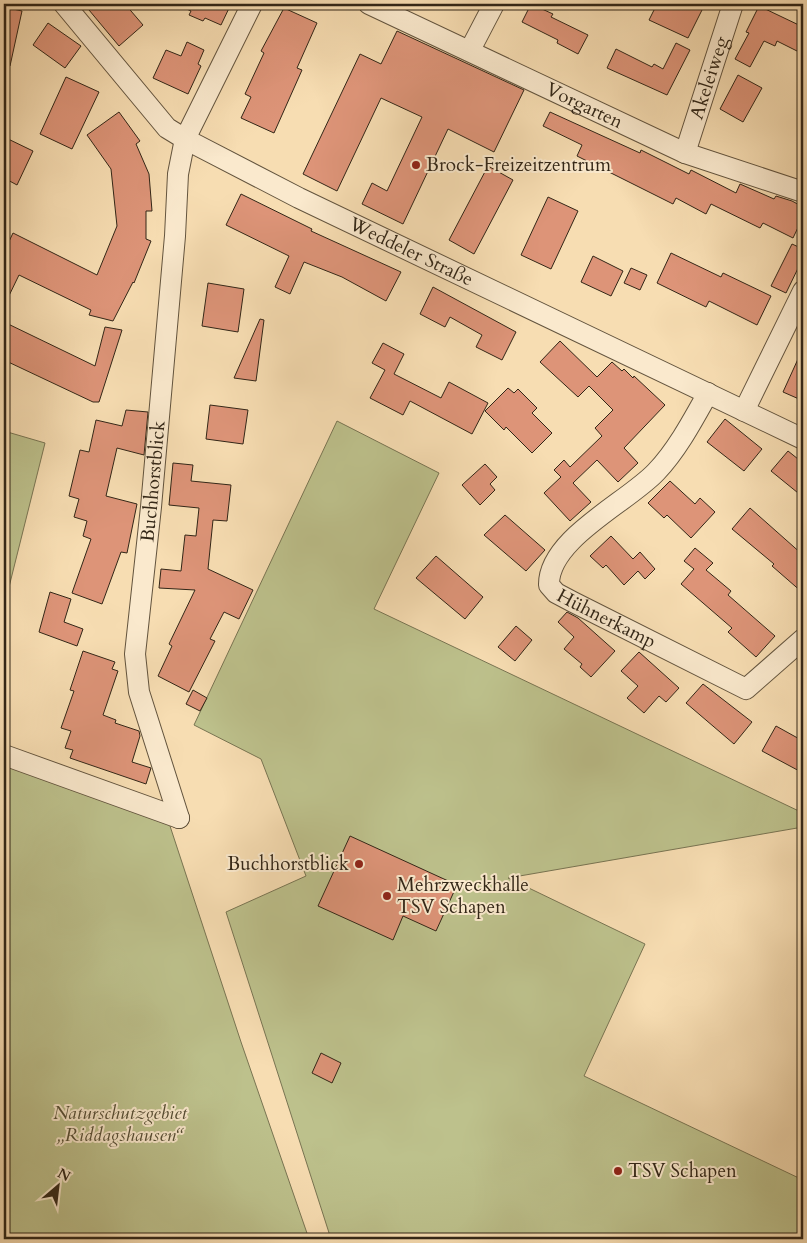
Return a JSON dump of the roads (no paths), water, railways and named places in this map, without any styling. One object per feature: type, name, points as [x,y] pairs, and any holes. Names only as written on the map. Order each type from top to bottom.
[{"type":"street","name":"Weddeler Straße","points":[[64,4],[167,128],[185,139],[299,198],[803,439]]},
{"type":"street","name":"Buchhorstblick","points":[[4,756],[179,818],[139,692],[135,654],[151,507],[175,236],[178,174],[185,139],[252,4]]},
{"type":"street","name":"Vorgarten","points":[[369,4],[685,153],[803,192]]},
{"type":"street","points":[[470,50],[494,4]]},
{"type":"street","name":"Akeleiweg","points":[[685,153],[733,4]]},
{"type":"street","points":[[744,411],[803,292]]},
{"type":"street","name":"Hühnerkamp","points":[[708,393],[681,438],[656,472],[637,490],[600,514],[576,536],[555,563],[549,575],[549,585],[556,593],[573,602],[746,689],[803,639]]},
{"type":"place","name":"Brock-Freizeitzentrum","points":[[416,165]]},
{"type":"place","name":"Buchhorstblick","points":[[359,864]]},
{"type":"place","name":"Mehrzweckhalle TSV Schapen","points":[[387,896]]},
{"type":"place","name":"TSV Schapen","points":[[618,1171]]},
{"type":"park label","name":"Naturschutzgebiet „Riddagshausen“","points":[[120,1124]]}]
